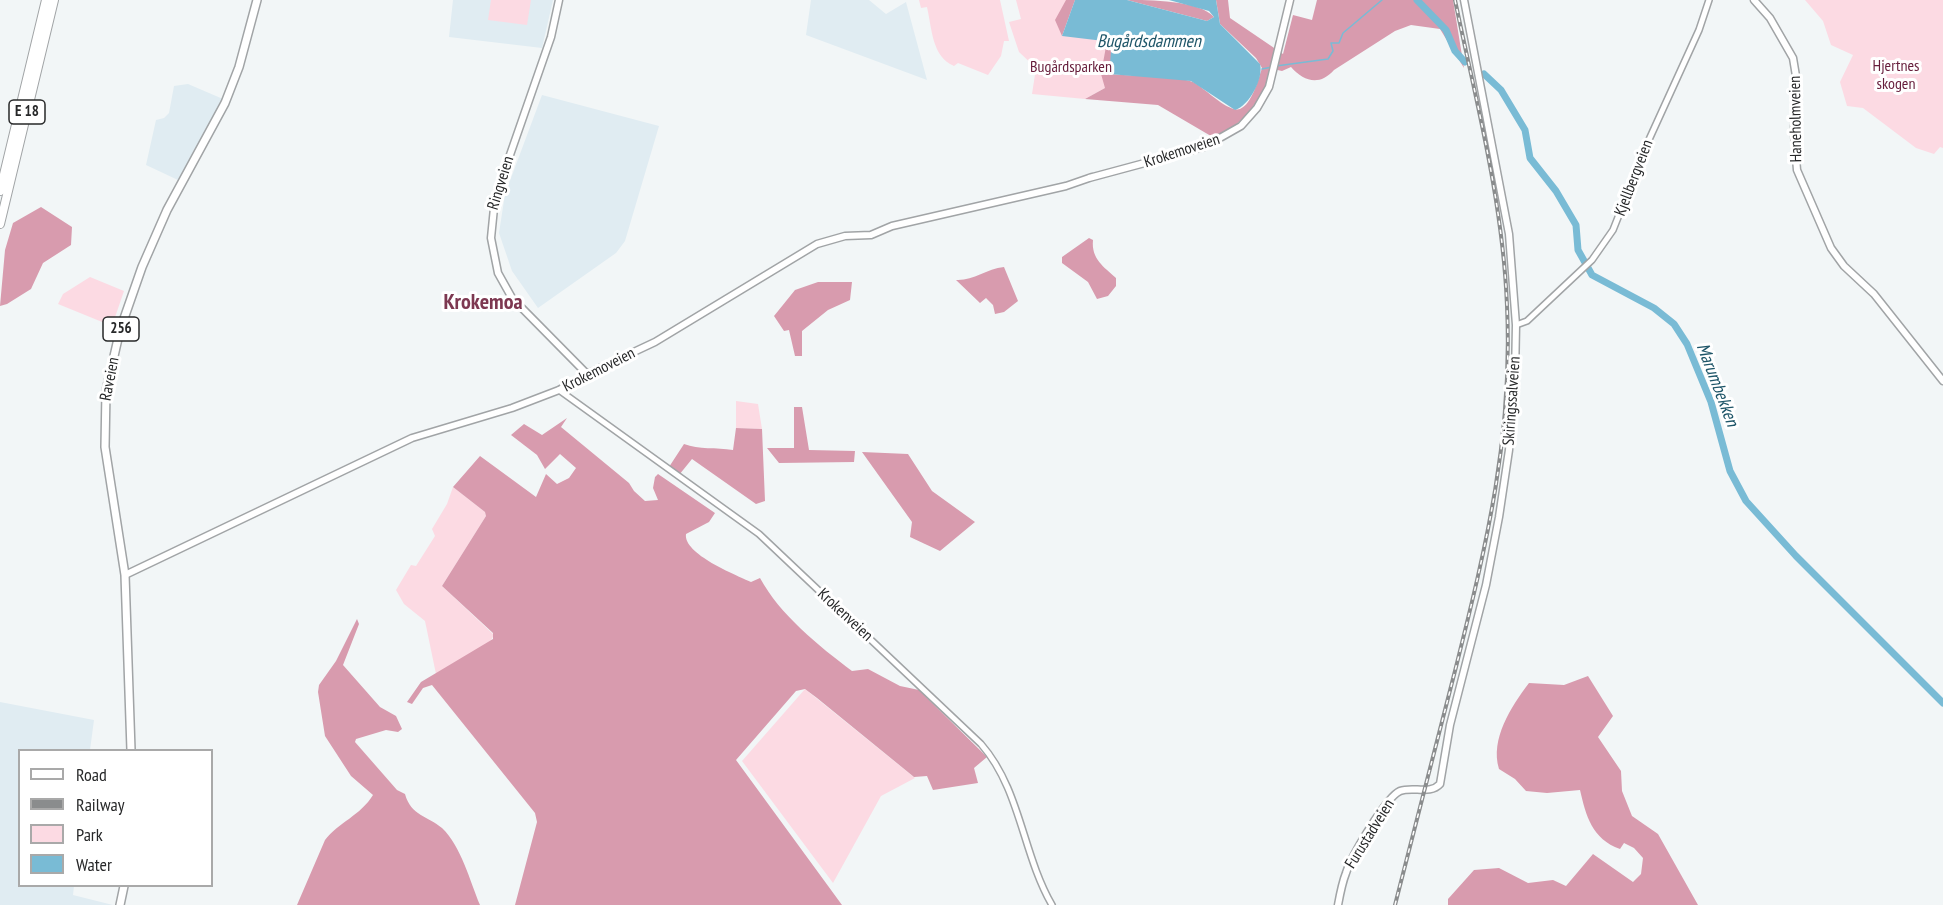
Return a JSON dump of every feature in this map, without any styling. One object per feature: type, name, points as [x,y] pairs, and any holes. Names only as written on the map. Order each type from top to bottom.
[{"type":"highway","name":"E 18","points":[[0,191],[46,0]]},
{"type":"highway","name":"E 18","points":[[0,224],[54,0]]},
{"type":"main road","name":"Raveien","points":[[131,749],[125,575],[104,437],[104,405],[109,374],[126,312],[147,254],[167,210],[225,103],[241,60],[257,0]]},
{"type":"main road","name":"Ringveien","points":[[559,0],[551,37],[495,198],[491,238],[498,273],[512,298],[586,374]]},
{"type":"main road","name":"Krokemoveien","points":[[125,575],[412,438],[512,408],[559,390],[586,374],[655,342],[820,243],[845,236],[872,235],[892,226],[1058,187],[1204,147],[1224,138],[1243,124],[1257,108],[1271,82],[1290,0]]},
{"type":"main road","name":"Skiringssalveien","points":[[1427,790],[1438,786],[1442,780],[1450,725],[1486,585],[1499,517],[1513,419],[1516,325],[1504,205],[1464,0]]},
{"type":"main road","name":"Haneholmveien","points":[[1754,0],[1770,18],[1793,58],[1796,76],[1794,133],[1797,170],[1828,243],[1844,266],[1874,294],[1943,381]]},
{"type":"main road","name":"Furustadveien","points":[[1338,905],[1346,873],[1357,850],[1390,799],[1403,790],[1427,790]]},
{"type":"main road","points":[[120,905],[124,887]]},
{"type":"street","name":"Kjellbergveien","points":[[1516,325],[1527,321],[1586,266],[1617,222],[1647,144],[1699,30],[1709,0]]},
{"type":"street","name":"Krokenveien","points":[[559,390],[759,534],[981,744],[993,759],[1010,789],[1042,887],[1052,905]]},
{"type":"shaded area","points":[[453,0],[553,0],[542,48],[449,37]]},
{"type":"shaded area","points":[[811,0],[869,0],[886,14],[906,2],[927,80],[806,35]]},
{"type":"shaded area","name":"Bugårdsdammen","points":[[1066,0],[1075,0],[1062,36],[1055,20]]},
{"type":"shaded area","name":"Bugårdsdammen","points":[[1127,0],[1186,4],[1207,11],[1214,17],[1207,21]]},
{"type":"shaded area","points":[[1216,0],[1228,0],[1230,18],[1283,54],[1293,15],[1312,20],[1317,0],[1453,0],[1464,68],[1440,29],[1411,25],[1395,31],[1318,80],[1307,79],[1291,67],[1282,71],[1273,69],[1263,91],[1251,109],[1216,139],[1158,105],[1085,99],[1105,88],[1101,74],[1107,41],[1112,42],[1110,74],[1186,80],[1198,85],[1229,107],[1240,109],[1244,106],[1254,91],[1262,68],[1256,58],[1220,24]]},
{"type":"shaded area","points":[[188,84],[223,99],[178,180],[146,165],[156,120],[164,118],[169,113],[174,86]]},
{"type":"shaded area","points":[[542,95],[659,126],[625,241],[616,253],[538,308],[512,271],[499,233],[505,194]]},
{"type":"shaded area","points":[[41,207],[72,227],[71,245],[43,263],[31,289],[0,306],[5,250],[13,223]]},
{"type":"shaded area","points":[[1089,238],[1093,240],[1094,252],[1099,262],[1116,278],[1116,286],[1108,296],[1097,299],[1088,282],[1062,263],[1062,257]]},
{"type":"shaded area","points":[[1004,267],[1018,301],[1004,312],[995,314],[993,305],[986,298],[980,303],[956,280],[968,279]]},
{"type":"shaded area","points":[[818,282],[852,282],[850,300],[828,310],[802,331],[802,356],[795,356],[789,330],[784,331],[774,316],[795,290]]},
{"type":"shaded area","points":[[794,407],[802,407],[809,450],[855,451],[854,462],[779,463],[767,448],[794,448]]},
{"type":"shaded area","points":[[567,418],[561,427],[629,483],[645,501],[658,500],[653,488],[655,477],[658,474],[715,513],[709,522],[686,534],[687,542],[701,556],[751,582],[760,578],[768,592],[789,617],[839,661],[852,671],[868,669],[900,686],[919,690],[987,757],[974,768],[978,783],[933,790],[927,776],[914,777],[805,689],[796,691],[736,760],[842,905],[515,905],[537,822],[535,813],[432,685],[423,688],[412,704],[407,702],[421,682],[493,639],[493,633],[442,586],[486,516],[485,512],[453,487],[480,456],[536,497],[546,474],[557,484],[569,478],[576,468],[560,454],[545,469],[537,455],[511,435],[524,424],[542,435]]},
{"type":"shaded area","points":[[736,428],[762,429],[765,501],[756,504],[692,459],[679,475],[669,467],[684,444],[733,450]]},
{"type":"shaded area","points":[[862,452],[908,454],[932,491],[975,522],[940,551],[910,537],[912,522]]},
{"type":"shaded area","points":[[357,619],[359,624],[343,665],[380,707],[396,716],[402,729],[398,732],[386,730],[356,739],[355,742],[397,790],[405,794],[411,807],[449,835],[460,854],[480,905],[297,905],[325,840],[362,808],[373,795],[351,776],[325,736],[318,692],[319,685],[336,661]]},
{"type":"shaded area","points":[[1588,676],[1613,716],[1598,737],[1621,771],[1622,791],[1632,816],[1658,834],[1698,905],[1448,905],[1448,899],[1474,870],[1499,868],[1528,883],[1553,880],[1566,886],[1593,854],[1633,882],[1641,874],[1643,858],[1634,848],[1624,843],[1620,849],[1610,845],[1597,833],[1588,817],[1580,790],[1547,793],[1526,791],[1515,779],[1499,769],[1497,746],[1500,735],[1515,702],[1529,683],[1564,685]]},
{"type":"shaded area","points":[[0,702],[94,720],[90,749],[18,749],[18,887],[74,887],[73,895],[113,905],[0,905]]},
{"type":"green space","points":[[491,0],[531,0],[527,25],[488,20]]},
{"type":"green space","points":[[919,0],[1000,0],[1009,41],[1004,41],[1001,56],[988,75],[958,63],[954,66],[941,56],[934,41],[927,7],[921,8]]},
{"type":"green space","name":"Bugårdsparken","points":[[1016,0],[1075,0],[1062,35],[1107,41],[1105,88],[1085,99],[1032,94],[1036,68],[1019,52],[1009,22],[1021,19]]},
{"type":"green space","name":"Hjertnes skogen","points":[[1805,0],[1943,0],[1943,148],[1940,147],[1934,154],[1916,148],[1863,108],[1847,106],[1840,82],[1853,55],[1831,45],[1823,21]]},
{"type":"green space","points":[[90,277],[124,291],[112,326],[58,304],[63,294]]},
{"type":"green space","points":[[736,401],[758,404],[762,429],[736,428]]},
{"type":"green space","points":[[453,487],[485,512],[486,516],[442,586],[494,635],[490,642],[436,674],[425,621],[404,604],[396,590],[411,565],[416,566],[435,536],[432,529],[447,504]]},
{"type":"green space","points":[[805,689],[915,778],[881,796],[833,883],[742,761]]},
{"type":"water","name":"Bugårdsdammen","points":[[1075,0],[1127,0],[1207,21],[1214,17],[1209,11],[1169,0],[1216,0],[1220,24],[1260,64],[1258,84],[1245,103],[1235,110],[1191,81],[1109,74],[1112,42],[1062,36]]},
{"type":"waterway","points":[[1276,66],[1328,59],[1333,51],[1331,43],[1339,43],[1343,33],[1382,0]]},
{"type":"waterway","name":"Marumbekken","points":[[1417,0],[1446,30],[1455,51],[1465,62]]},
{"type":"waterway","points":[[1262,69],[1272,67]]},
{"type":"waterway","name":"Marumbekken","points":[[1484,74],[1501,90],[1525,130],[1530,158],[1556,191],[1576,225],[1578,250],[1592,275],[1654,308],[1674,324],[1687,344],[1711,402],[1730,471],[1746,501],[1796,556],[1943,703]]},
{"type":"railway","points":[[1395,905],[1478,576],[1502,444],[1506,399],[1507,306],[1500,229],[1487,152],[1455,0]]},
{"type":"district","name":"Krokemoa","points":[[483,303]]}]
